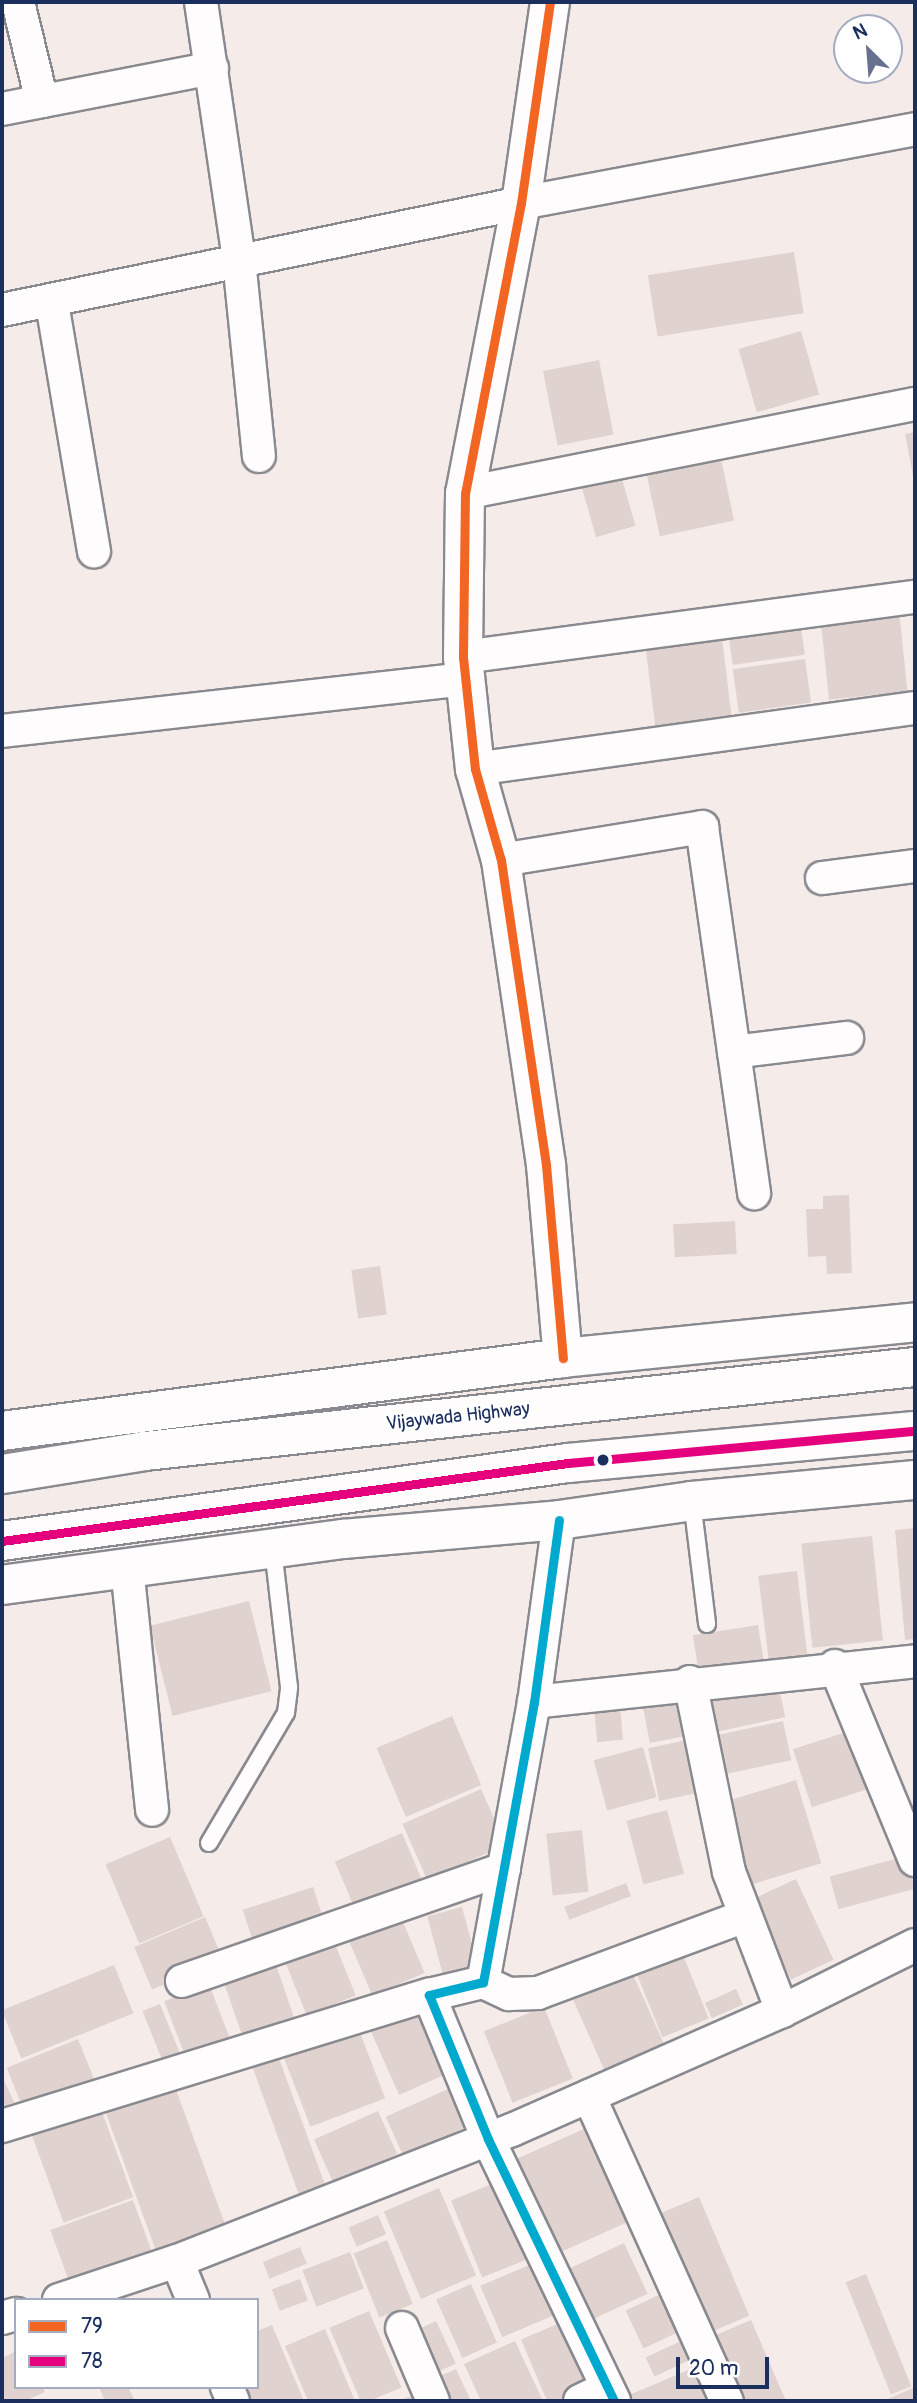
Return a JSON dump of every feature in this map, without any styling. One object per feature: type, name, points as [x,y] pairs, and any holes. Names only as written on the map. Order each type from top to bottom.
[{"type":"main road","points":[[550,2],[521,203],[465,493],[464,668],[475,769],[501,860],[546,1166],[563,1358]]},
{"type":"main road","points":[[2,1431],[563,1358],[915,1322]]},
{"type":"main road","name":"Vijaywada Highway","points":[[2,1474],[145,1451],[915,1367]]},
{"type":"main road","points":[[2,1541],[568,1463],[915,1431]]},
{"type":"main road","points":[[2,1585],[273,1548],[559,1520],[692,1501],[915,1480]]},
{"type":"street","points":[[18,2],[42,102]]},
{"type":"street","points":[[201,2],[239,260],[259,457]]},
{"type":"street","points":[[2,109],[212,68]]},
{"type":"street","points":[[2,310],[52,303],[239,260],[521,203],[915,130]]},
{"type":"street","points":[[52,303],[94,551]]},
{"type":"street","points":[[465,493],[915,404]]},
{"type":"street","points":[[2,731],[464,668],[915,597]]},
{"type":"street","points":[[475,769],[915,708]]},
{"type":"street","points":[[501,860],[702,827],[754,1193]]},
{"type":"street","points":[[822,878],[915,866]]},
{"type":"street","points":[[734,1052],[847,1038]]},
{"type":"street","points":[[483,1982],[534,1702],[559,1520]]},
{"type":"street","points":[[127,1567],[152,1810]]},
{"type":"street","points":[[534,1702],[691,1682],[915,1661]]},
{"type":"street","points":[[835,1667],[915,1860]]},
{"type":"street","points":[[691,1682],[729,1872],[782,2011]]},
{"type":"street","points":[[182,1980],[504,1869]]},
{"type":"street","points":[[2,2126],[483,1982],[509,1994],[538,1993],[745,1916]]},
{"type":"street","points":[[65,2298],[177,2261],[488,2139],[782,2011],[915,1945]]},
{"type":"street","points":[[429,1996],[600,2397]]},
{"type":"street","points":[[589,2096],[727,2401]]},
{"type":"street","points":[[177,2261],[191,2298]]},
{"type":"street","points":[[402,2328],[433,2401]]},
{"type":"lane","points":[[692,1501],[707,1624]]},
{"type":"lane","points":[[209,1843],[286,1713],[289,1687],[273,1548]]},
{"type":"building","points":[[794,252],[804,313],[658,336],[648,275]]},
{"type":"building","points":[[801,331],[819,394],[757,412],[739,349]]},
{"type":"building","points":[[599,360],[614,435],[558,445],[543,371]]},
{"type":"building","points":[[915,432],[915,480],[914,481],[905,434]]},
{"type":"building","points":[[720,454],[734,521],[660,536],[646,470]]},
{"type":"building","points":[[620,472],[635,526],[596,537],[581,483]]},
{"type":"building","points":[[899,610],[908,692],[829,700],[820,618]]},
{"type":"building","points":[[801,627],[805,655],[733,665],[729,637]]},
{"type":"building","points":[[722,638],[732,718],[655,728],[646,647]]},
{"type":"building","points":[[805,659],[811,703],[739,713],[733,669]]},
{"type":"building","points":[[849,1195],[852,1273],[827,1274],[826,1256],[808,1257],[806,1209],[823,1209],[823,1196]]},
{"type":"building","points":[[735,1221],[737,1254],[675,1257],[673,1224]]},
{"type":"building","points":[[380,1266],[387,1315],[358,1319],[351,1270]]},
{"type":"building","points":[[915,1528],[915,1639],[905,1640],[895,1530]]},
{"type":"building","points":[[872,1536],[883,1640],[812,1648],[801,1543]]},
{"type":"building","points":[[797,1571],[808,1657],[769,1662],[758,1576]]},
{"type":"building","points":[[249,1601],[271,1691],[173,1716],[150,1626]]},
{"type":"building","points":[[758,1625],[764,1664],[699,1674],[693,1635]]},
{"type":"building","points":[[777,1678],[785,1717],[710,1733],[702,1694]]},
{"type":"building","points":[[688,1698],[695,1734],[650,1743],[643,1707]]},
{"type":"building","points":[[620,1705],[623,1740],[597,1742],[594,1707]]},
{"type":"building","points":[[452,1716],[481,1785],[406,1817],[377,1748]]},
{"type":"building","points":[[783,1721],[791,1760],[726,1774],[717,1735]]},
{"type":"building","points":[[849,1731],[868,1789],[812,1807],[793,1749]]},
{"type":"building","points":[[696,1738],[707,1791],[659,1801],[648,1748]]},
{"type":"building","points":[[643,1747],[656,1797],[607,1810],[594,1760]]},
{"type":"building","points":[[796,1780],[821,1863],[746,1886],[720,1803]]},
{"type":"building","points":[[481,1789],[506,1845],[427,1880],[402,1824]]},
{"type":"building","points":[[667,1810],[684,1874],[644,1885],[626,1821]]},
{"type":"building","points":[[582,1830],[588,1892],[553,1895],[546,1834]]},
{"type":"building","points":[[402,1833],[424,1885],[357,1913],[335,1862]]},
{"type":"building","points":[[170,1837],[204,1916],[139,1944],[106,1864]]},
{"type":"building","points":[[906,1856],[915,1889],[838,1909],[830,1876]]},
{"type":"building","points":[[796,1879],[834,1960],[791,1980],[753,1899]]},
{"type":"building","points":[[626,1883],[631,1896],[569,1920],[564,1907]]},
{"type":"building","points":[[313,1887],[326,1926],[255,1949],[243,1910]]},
{"type":"building","points":[[462,1907],[480,1973],[445,1982],[427,1916]]},
{"type":"building","points":[[400,1915],[425,1973],[372,1995],[348,1937]]},
{"type":"building","points":[[205,1917],[223,1959],[152,1989],[134,1947]]},
{"type":"building","points":[[333,1939],[356,1996],[307,2015],[284,1959]]},
{"type":"building","points":[[681,1950],[709,2019],[662,2037],[635,1969]]},
{"type":"building","points":[[274,1959],[294,2017],[242,2035],[222,1977]]},
{"type":"building","points":[[114,1965],[133,2013],[21,2059],[2,2010]]},
{"type":"building","points":[[631,1970],[666,2049],[607,2076],[572,1996]]},
{"type":"building","points":[[209,1984],[229,2037],[185,2054],[164,2001]]},
{"type":"building","points":[[736,1989],[743,2005],[712,2018],[705,2003]]},
{"type":"building","points":[[160,2004],[181,2056],[163,2063],[142,2011]]},
{"type":"building","points":[[544,2007],[573,2078],[513,2103],[484,2031]]},
{"type":"building","points":[[420,2009],[448,2073],[399,2095],[371,2031]]},
{"type":"building","points":[[359,2030],[385,2098],[310,2127],[284,2059]]},
{"type":"building","points":[[78,2039],[98,2088],[26,2117],[7,2068]]},
{"type":"building","points":[[276,2050],[327,2191],[301,2201],[250,2060]]},
{"type":"building","points":[[2,2076],[14,2102],[2,2107]]},
{"type":"building","points":[[174,2084],[225,2225],[156,2250],[104,2109]]},
{"type":"building","points":[[457,2085],[474,2123],[403,2155],[386,2117]]},
{"type":"building","points":[[101,2109],[133,2197],[64,2223],[31,2134]]},
{"type":"building","points":[[378,2111],[397,2154],[333,2182],[314,2139]]},
{"type":"building","points":[[586,2128],[628,2222],[550,2257],[508,2163]]},
{"type":"building","points":[[502,2180],[533,2257],[482,2278],[451,2201]]},
{"type":"building","points":[[439,2188],[476,2275],[421,2299],[384,2211]]},
{"type":"building","points":[[699,2197],[749,2316],[706,2334],[656,2215]]},
{"type":"building","points":[[133,2200],[151,2250],[68,2280],[50,2230]]},
{"type":"building","points":[[378,2215],[386,2234],[357,2247],[349,2228]]},
{"type":"building","points":[[387,2240],[413,2304],[379,2317],[354,2253]]},
{"type":"building","points":[[624,2243],[648,2294],[587,2322],[563,2271]]},
{"type":"building","points":[[300,2247],[307,2264],[270,2279],[263,2262]]},
{"type":"building","points":[[350,2252],[364,2288],[316,2307],[302,2270]]},
{"type":"building","points":[[541,2260],[563,2312],[502,2337],[480,2286]]},
{"type":"building","points":[[866,2274],[911,2386],[891,2394],[846,2282]]},
{"type":"building","points":[[300,2279],[308,2301],[280,2311],[272,2289]]},
{"type":"building","points":[[471,2284],[497,2342],[462,2358],[436,2299]]},
{"type":"building","points":[[661,2294],[679,2332],[643,2349],[626,2310]]},
{"type":"building","points":[[369,2311],[401,2387],[369,2401],[360,2401],[329,2328]]},
{"type":"building","points":[[567,2320],[595,2385],[558,2401],[547,2401],[521,2340]]},
{"type":"building","points":[[751,2320],[786,2401],[736,2401],[709,2338]]},
{"type":"building","points":[[436,2321],[456,2364],[429,2376],[409,2334]]},
{"type":"building","points":[[272,2325],[304,2401],[246,2401],[241,2389],[259,2389],[259,2330]]},
{"type":"building","points":[[325,2329],[355,2401],[308,2401],[285,2346]]},
{"type":"building","points":[[515,2341],[543,2401],[481,2401],[464,2364]]},
{"type":"building","points":[[681,2341],[690,2360],[655,2377],[646,2357]]},
{"type":"building","points":[[14,2352],[14,2389],[44,2389],[45,2392],[25,2401],[4,2401],[2,2358]]},
{"type":"building","points":[[700,2365],[716,2401],[632,2401],[629,2395]]},
{"type":"building","points":[[456,2369],[471,2401],[438,2401],[429,2381]]},
{"type":"building","points":[[915,2387],[915,2401],[883,2401]]},
{"type":"building","points":[[100,2389],[129,2389],[135,2401],[105,2401]]},
{"type":"building","points":[[425,2391],[429,2401],[398,2401]]},
{"type":"transit line","name":"79","points":[[550,2],[521,203],[465,493],[463,657],[475,769],[501,860],[546,1165],[563,1358]]},
{"type":"transit line","name":"78","points":[[2,1541],[568,1463],[915,1431]]},
{"type":"transit line","points":[[559,1520],[534,1702],[483,1982],[429,1995],[488,2139],[614,2401]]}]
